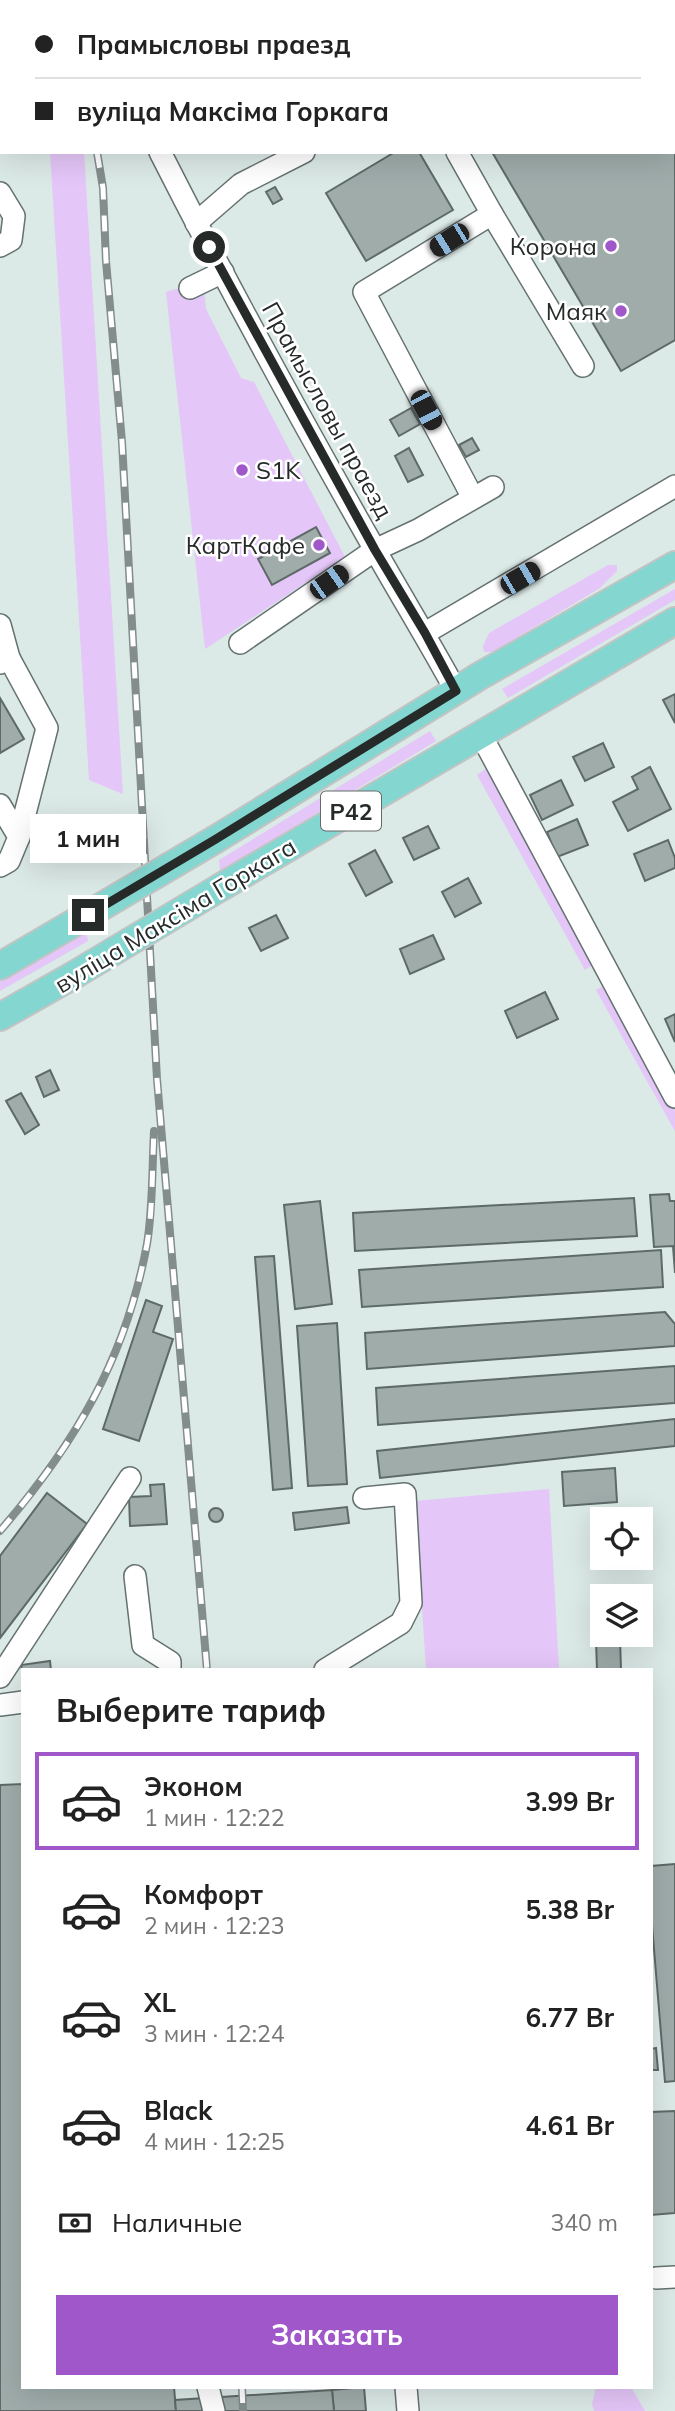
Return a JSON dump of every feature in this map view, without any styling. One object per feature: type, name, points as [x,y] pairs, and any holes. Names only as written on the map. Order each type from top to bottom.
[{"type":"main road","name":"вуліца Максіма Горкага","points":[[0,966],[216,839],[456,691],[675,565]]},
{"type":"main road","name":"вуліца Максіма Горкага","points":[[0,1017],[675,621]]},
{"type":"street","name":"Прамысловы праезд","points":[[161,154],[375,550],[456,691]]},
{"type":"street","points":[[196,223],[242,184],[300,154]]},
{"type":"street","points":[[458,154],[583,366]]},
{"type":"street","points":[[0,193],[13,216],[10,240],[0,246]]},
{"type":"street","points":[[473,498],[364,292],[492,214]]},
{"type":"street","points":[[190,288],[223,272]]},
{"type":"street","points":[[425,633],[675,486]]},
{"type":"street","points":[[240,643],[375,550],[418,530],[493,487]]},
{"type":"street","points":[[0,625],[4,660],[47,727],[19,836],[9,860],[0,866]]},
{"type":"street","points":[[481,736],[667,1065],[675,1097]]},
{"type":"street","points":[[0,805],[19,836]]},
{"type":"street","points":[[0,1677],[131,1478]]},
{"type":"street","points":[[328,1668],[401,1623],[411,1603],[405,1494],[364,1498]]},
{"type":"street","points":[[135,1576],[143,1645],[170,1662],[170,1668]]},
{"type":"street","points":[[0,1705],[21,1702]]},
{"type":"street","points":[[208,2389],[214,2411]]},
{"type":"street","points":[[406,2389],[408,2411]]},
{"type":"shaded area","points":[[50,154],[84,154],[123,794],[89,780]]},
{"type":"shaded area","name":"S1K","points":[[203,281],[206,309],[241,378],[254,382],[345,557],[205,649],[166,292]]},
{"type":"shaded area","points":[[608,565],[617,565],[617,571],[600,588],[493,652],[484,652],[483,646],[489,633]]},
{"type":"shaded area","points":[[675,589],[675,600],[508,698],[502,689]]},
{"type":"shaded area","points":[[430,731],[436,741],[220,872],[219,860]]},
{"type":"shaded area","points":[[487,768],[594,964],[585,970],[477,775]]},
{"type":"shaded area","points":[[86,932],[88,941],[0,991],[0,981]]},
{"type":"shaded area","points":[[606,984],[675,1110],[675,1131],[596,990]]},
{"type":"shaded area","points":[[549,1489],[559,1668],[426,1668],[415,1501]]},
{"type":"shaded area","points":[[596,2389],[632,2389],[645,2411],[594,2411],[592,2404]]},
{"type":"building","points":[[392,154],[420,154],[453,210],[366,261],[326,193]]},
{"type":"building","name":"Корона","points":[[493,154],[675,154],[675,340],[621,371]]},
{"type":"building","points":[[275,187],[282,199],[273,204],[266,192]]},
{"type":"building","points":[[411,408],[420,424],[399,436],[390,420]]},
{"type":"building","points":[[472,438],[479,450],[466,457],[459,445]]},
{"type":"building","points":[[409,448],[423,475],[408,482],[395,456]]},
{"type":"building","points":[[316,527],[330,553],[272,585],[258,559]]},
{"type":"building","points":[[675,694],[675,723],[663,700]]},
{"type":"building","points":[[0,698],[24,739],[0,753]]},
{"type":"building","points":[[603,743],[614,767],[585,781],[573,757]]},
{"type":"building","points":[[650,767],[671,809],[628,831],[613,802],[638,789],[632,777]]},
{"type":"building","points":[[561,780],[573,805],[542,820],[530,795]]},
{"type":"building","points":[[577,819],[588,845],[557,857],[547,832]]},
{"type":"building","points":[[428,826],[439,848],[414,860],[403,838]]},
{"type":"building","points":[[668,840],[675,858],[675,868],[645,881],[634,854]]},
{"type":"building","points":[[375,850],[392,882],[366,896],[349,864]]},
{"type":"building","points":[[468,878],[481,903],[455,917],[442,892]]},
{"type":"building","points":[[276,915],[288,938],[261,951],[249,928]]},
{"type":"building","points":[[433,935],[444,959],[410,974],[400,949]]},
{"type":"building","points":[[545,992],[558,1019],[517,1038],[505,1011]]},
{"type":"building","points":[[675,1014],[675,1042],[665,1019]]},
{"type":"building","points":[[50,1070],[59,1090],[44,1097],[36,1077]]},
{"type":"building","points":[[21,1093],[39,1125],[25,1134],[6,1101]]},
{"type":"building","points":[[669,1194],[670,1201],[675,1201],[675,1273],[673,1246],[654,1247],[650,1195]]},
{"type":"building","points":[[634,1198],[637,1236],[355,1251],[353,1213]]},
{"type":"building","points":[[320,1201],[332,1304],[295,1309],[284,1205]]},
{"type":"building","points":[[661,1250],[663,1287],[362,1307],[359,1270]]},
{"type":"building","points":[[274,1256],[292,1488],[273,1490],[255,1257]]},
{"type":"building","points":[[146,1300],[162,1306],[153,1332],[173,1339],[139,1441],[103,1429]]},
{"type":"building","points":[[665,1312],[675,1324],[675,1346],[367,1369],[365,1333]]},
{"type":"building","points":[[337,1323],[347,1484],[308,1486],[297,1326]]},
{"type":"building","points":[[675,1366],[675,1403],[378,1425],[376,1388]]},
{"type":"building","points":[[675,1419],[675,1446],[380,1478],[377,1451]]},
{"type":"building","points":[[615,1468],[617,1502],[564,1506],[562,1472]]},
{"type":"building","points":[[164,1484],[167,1524],[130,1526],[129,1497],[151,1496],[150,1485]]},
{"type":"building","points":[[47,1493],[87,1524],[0,1638],[0,1556]]},
{"type":"building","points":[[347,1507],[349,1523],[295,1530],[293,1513]]},
{"type":"building","points":[[216,1508],[221,1510],[221,1520],[216,1522],[211,1520],[209,1515],[211,1510]]},
{"type":"building","points":[[596,1647],[620,1647],[621,1668],[597,1668]]},
{"type":"building","points":[[50,1661],[51,1668],[22,1668],[21,1665]]},
{"type":"building","points":[[21,1784],[21,2389],[174,2389],[176,2411],[0,2411],[0,1785]]},
{"type":"building","points":[[675,1864],[675,2081],[665,2082],[653,1937],[653,1866]]},
{"type":"building","points":[[656,2048],[658,2070],[653,2070],[653,2049]]},
{"type":"building","points":[[675,2111],[675,2213],[653,2215],[653,2112]]},
{"type":"building","points":[[364,2389],[366,2411],[334,2411],[332,2390]]},
{"type":"building","points":[[332,2390],[334,2411],[176,2411],[175,2400]]},
{"type":"railway","points":[[97,154],[103,188],[106,261],[122,442],[157,1079],[207,1668]]},
{"type":"railway","points":[[0,1531],[52,1465],[74,1432],[94,1398],[126,1325],[147,1244],[154,1131]]},
{"type":"railway","points":[[242,2389],[243,2411]]},
{"type":"place","name":"Корона","points":[[611,246]]},
{"type":"place","name":"Маяк","points":[[621,311]]},
{"type":"place","name":"S1K","points":[[242,470]]},
{"type":"place","name":"КартКафе","points":[[319,545]]},
{"type":"route","points":[[88,915],[456,691],[375,550],[209,247]]}]
